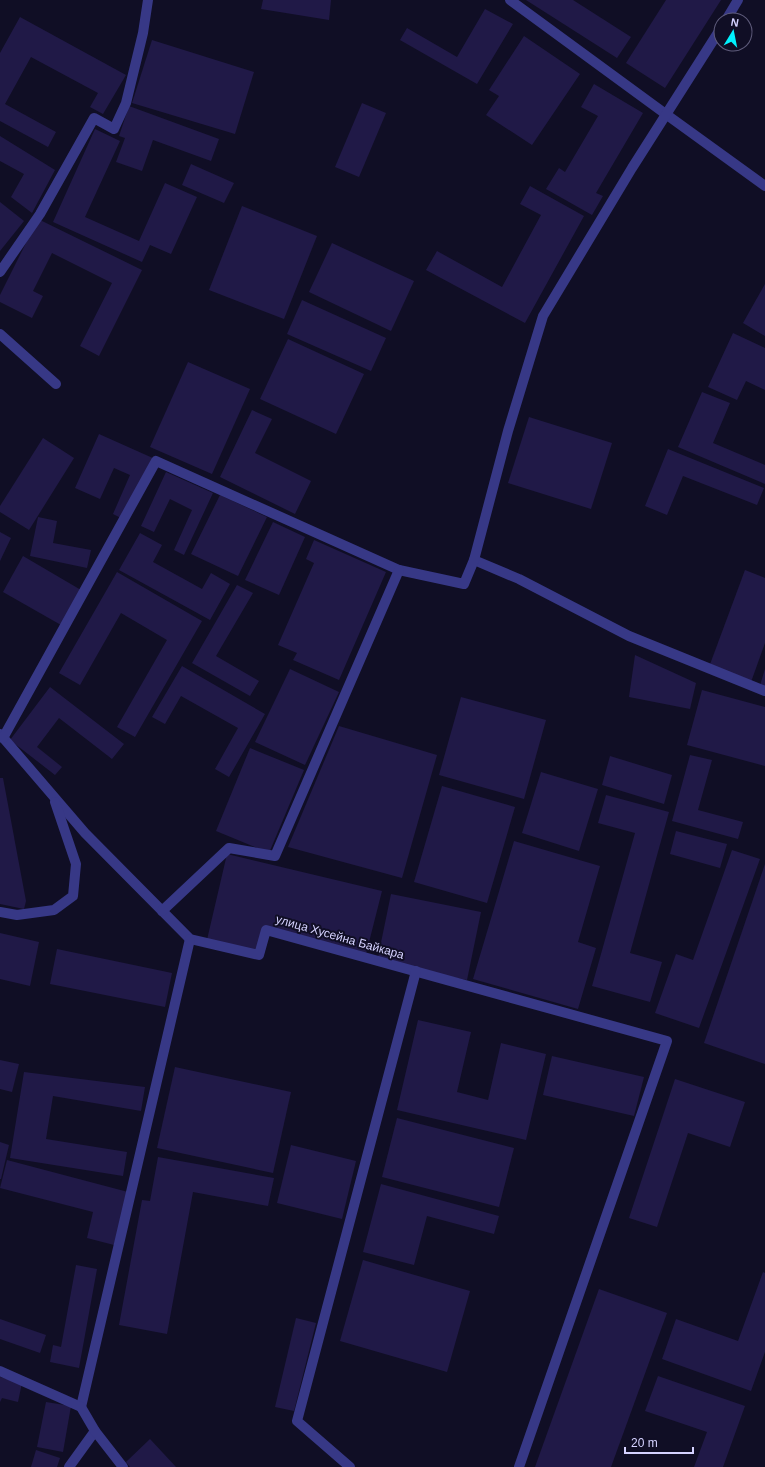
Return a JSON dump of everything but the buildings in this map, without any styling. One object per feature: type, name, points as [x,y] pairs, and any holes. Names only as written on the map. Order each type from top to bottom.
[{"type":"street","points":[[0,272],[40,214],[94,118],[114,129],[126,103],[143,33],[148,0]]},
{"type":"street","points":[[510,0],[765,186]]},
{"type":"street","points":[[731,12],[738,0]]},
{"type":"street","points":[[81,1407],[190,939],[85,833],[2,736],[156,461],[399,570],[464,584],[474,560],[508,431],[543,316],[632,168],[667,116],[713,41]]},
{"type":"street","points":[[0,334],[56,384]]},
{"type":"street","points":[[474,560],[519,579],[629,636],[765,691]]},
{"type":"street","points":[[162,911],[229,848],[275,856],[399,570]]},
{"type":"street","points":[[0,912],[17,914],[54,910],[73,896],[76,864],[54,796]]},
{"type":"street","name":"улица Хусейна Байкара","points":[[190,939],[259,955],[266,930],[667,1041],[519,1467]]},
{"type":"street","points":[[350,1467],[297,1421],[416,971]]},
{"type":"street","points":[[0,1372],[81,1407],[95,1431],[123,1467]]},
{"type":"street","points":[[69,1467],[95,1431]]}]
